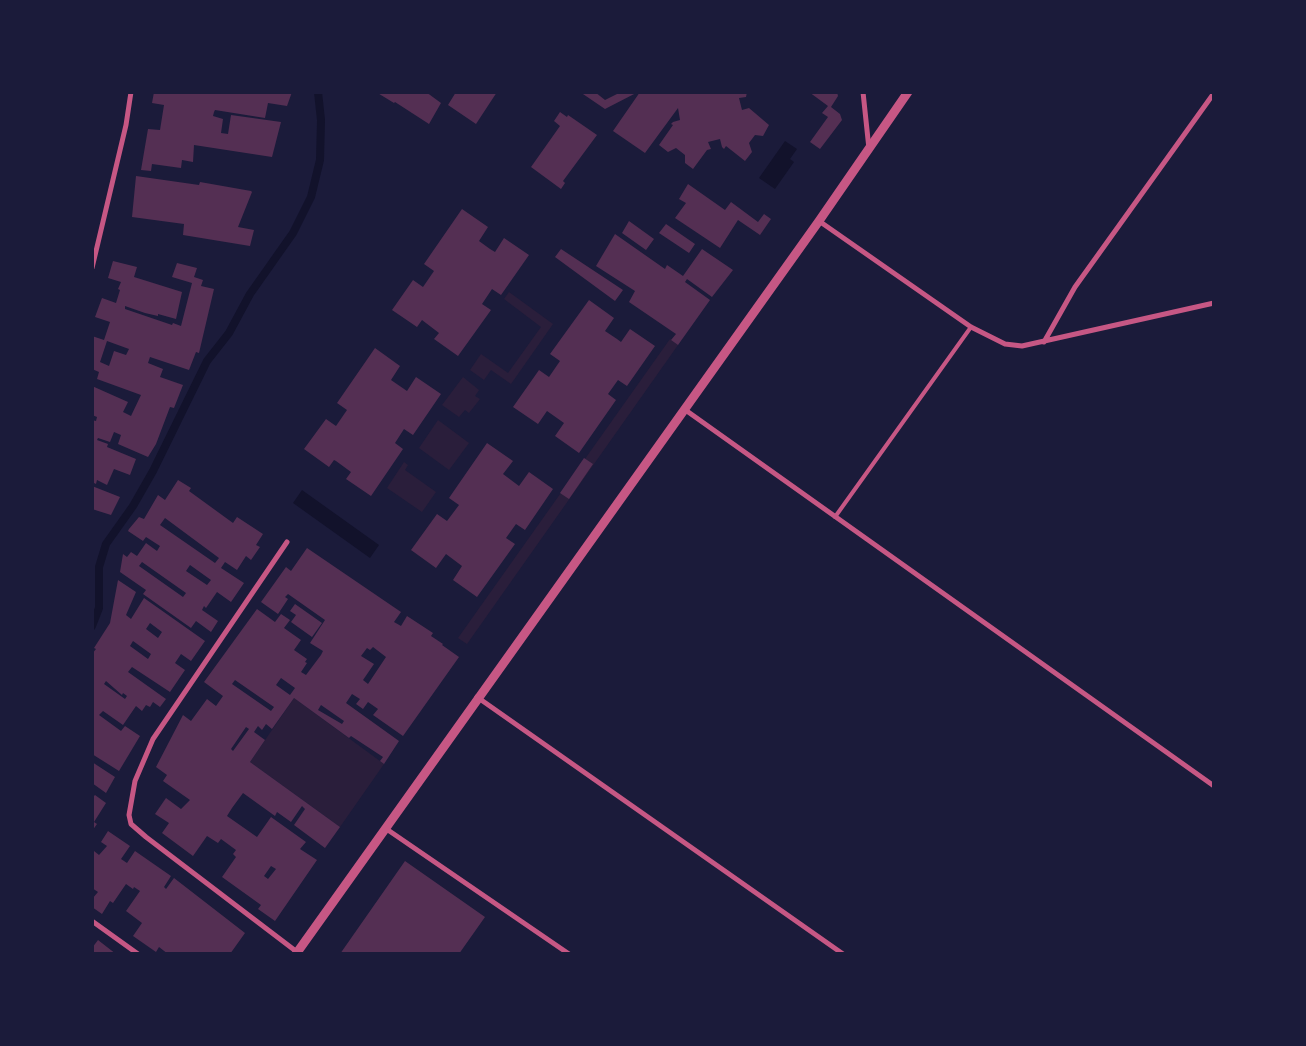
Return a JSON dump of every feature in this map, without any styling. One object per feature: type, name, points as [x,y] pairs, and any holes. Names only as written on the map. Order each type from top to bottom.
[{"type":"street","points":[[92,268],[126,125],[131,92]]},
{"type":"street","points":[[863,92],[868,149]]},
{"type":"street","points":[[287,542],[153,739],[135,781],[129,815],[131,824],[146,837],[296,953],[477,697],[820,221],[908,92]]},
{"type":"street","points":[[1044,342],[1075,287],[1214,93]]},
{"type":"street","points":[[820,221],[971,327],[1005,344],[1022,346],[1044,342],[1214,303]]},
{"type":"street","points":[[684,409],[1214,786]]},
{"type":"street","points":[[477,697],[844,954]]},
{"type":"street","points":[[385,828],[569,954]]},
{"type":"street","points":[[92,921],[138,954]]},
{"type":"lane","points":[[835,517],[971,327]]},
{"type":"shaded area","points":[[785,141],[797,149],[790,159],[794,162],[775,189],[759,178]]},
{"type":"shaded area","points":[[509,292],[553,324],[511,384],[491,370],[484,380],[470,370],[481,354],[508,373],[541,327],[504,299]]},
{"type":"shaded area","points":[[670,339],[678,345],[467,644],[458,638]]},
{"type":"shaded area","points":[[463,377],[479,390],[475,396],[480,399],[469,413],[465,410],[459,417],[442,405]]},
{"type":"shaded area","points":[[438,420],[469,443],[449,470],[419,448]]},
{"type":"shaded area","points":[[404,462],[408,465],[405,470],[436,492],[422,512],[387,488]]},
{"type":"shaded area","points":[[302,490],[379,545],[370,558],[293,503]]},
{"type":"shaded area","points":[[294,698],[384,764],[340,827],[250,762]]},
{"type":"building","points":[[154,92],[292,92],[287,106],[268,103],[265,118],[215,110],[214,112],[213,116],[223,119],[221,133],[228,134],[231,115],[281,122],[272,157],[194,145],[193,162],[182,160],[181,168],[152,164],[151,171],[141,170],[148,129],[160,130],[164,105],[152,103]]},
{"type":"building","points":[[376,92],[426,92],[441,103],[429,124]]},
{"type":"building","points":[[456,92],[497,92],[476,124],[448,105]]},
{"type":"building","points":[[580,92],[595,92],[605,100],[621,92],[638,92],[605,109]]},
{"type":"building","points":[[640,92],[747,92],[746,97],[739,98],[742,110],[749,108],[769,125],[763,136],[755,135],[749,143],[752,152],[745,161],[726,146],[724,149],[720,139],[708,142],[711,149],[707,150],[693,169],[685,163],[685,155],[676,148],[668,152],[659,145],[673,125],[671,124],[680,120],[678,108],[645,153],[613,131]]},
{"type":"building","points":[[809,92],[837,92],[838,96],[831,107],[840,114],[842,120],[820,149],[810,142],[828,117],[822,113],[828,106]]},
{"type":"building","points":[[560,112],[567,117],[568,115],[597,135],[563,181],[565,183],[561,189],[531,167],[560,126],[554,121]]},
{"type":"building","points":[[136,176],[199,185],[200,182],[251,191],[238,227],[254,230],[250,246],[183,235],[184,224],[132,217]]},
{"type":"building","points":[[688,184],[725,210],[731,202],[758,222],[764,214],[771,219],[760,235],[738,220],[720,248],[675,218],[686,203],[679,199]]},
{"type":"building","points":[[462,209],[488,227],[479,241],[490,249],[495,252],[504,238],[529,255],[501,295],[492,289],[482,304],[491,310],[458,356],[434,339],[439,333],[422,320],[417,327],[392,310],[413,280],[423,287],[434,271],[424,264]]},
{"type":"building","points":[[629,221],[654,239],[646,250],[622,233]]},
{"type":"building","points":[[666,224],[695,244],[689,253],[659,233]]},
{"type":"building","points":[[615,234],[665,269],[667,265],[683,276],[702,249],[733,270],[712,297],[687,279],[685,282],[710,300],[678,345],[671,340],[676,334],[629,302],[635,291],[596,266]]},
{"type":"building","points":[[561,249],[623,290],[615,301],[555,257]]},
{"type":"building","points":[[113,261],[137,267],[134,277],[182,292],[176,319],[145,313],[125,306],[125,309],[172,325],[173,323],[181,326],[192,283],[172,277],[177,263],[197,268],[194,277],[203,280],[201,286],[214,289],[199,353],[196,352],[189,370],[150,357],[148,363],[163,369],[160,377],[183,385],[174,408],[170,407],[156,444],[148,457],[118,444],[121,435],[114,432],[110,442],[98,438],[97,440],[108,444],[107,447],[136,459],[130,475],[114,469],[107,485],[97,480],[96,484],[92,482],[92,420],[96,421],[97,417],[92,415],[92,386],[128,402],[123,412],[131,416],[141,395],[97,379],[99,372],[92,369],[92,336],[104,340],[110,322],[95,317],[102,298],[116,303],[120,290],[118,289],[121,282],[108,278]],"holes":[[[107,341],[129,349],[126,355],[114,351],[109,366],[100,362]]]},
{"type":"building","points":[[589,300],[614,318],[605,331],[621,342],[630,329],[655,346],[627,386],[618,380],[608,394],[616,400],[579,453],[555,436],[564,423],[547,411],[538,424],[513,407],[539,370],[549,377],[560,361],[550,354]]},
{"type":"building","points":[[375,348],[400,366],[391,380],[407,391],[416,377],[441,394],[413,435],[404,429],[395,443],[403,449],[371,496],[346,479],[351,472],[336,461],[334,460],[329,467],[304,449],[326,419],[336,426],[347,410],[337,403]]},
{"type":"building","points":[[487,443],[513,461],[503,474],[519,486],[529,472],[553,489],[525,530],[516,524],[506,538],[515,544],[477,597],[453,580],[462,566],[446,554],[436,568],[411,550],[437,514],[447,521],[459,505],[449,498]]},
{"type":"building","points":[[584,458],[593,464],[569,499],[560,493]]},
{"type":"building","points":[[178,480],[191,488],[189,491],[233,523],[237,517],[263,534],[256,545],[260,547],[251,560],[246,556],[237,570],[225,562],[221,568],[244,583],[231,602],[217,592],[206,608],[204,606],[202,610],[218,621],[211,632],[196,621],[191,628],[143,594],[146,590],[120,572],[123,554],[127,557],[131,552],[137,556],[146,543],[157,551],[160,546],[146,537],[143,541],[128,531],[139,517],[144,519],[158,495],[165,500]],"holes":[[[165,518],[219,558],[215,563],[160,525]],[[142,562],[186,593],[183,597],[139,566]],[[190,565],[211,580],[207,585],[186,571]]]},
{"type":"building","points":[[92,486],[120,497],[111,515],[92,509]]},
{"type":"building","points":[[307,548],[401,612],[394,622],[401,626],[407,616],[433,633],[431,636],[459,657],[403,736],[373,715],[378,709],[368,702],[363,709],[356,704],[360,699],[352,694],[346,703],[399,741],[384,764],[380,761],[383,757],[351,736],[349,738],[294,698],[272,729],[266,724],[262,730],[258,726],[254,732],[265,740],[250,762],[340,827],[325,848],[294,825],[305,809],[302,806],[291,822],[277,812],[275,816],[243,793],[232,808],[227,816],[257,837],[271,817],[306,842],[300,849],[317,860],[275,921],[258,909],[261,905],[222,877],[236,857],[233,854],[236,850],[221,839],[218,843],[207,836],[193,856],[162,833],[169,823],[155,814],[166,798],[181,809],[190,800],[163,781],[167,775],[156,767],[183,715],[191,721],[207,699],[216,706],[223,696],[204,682],[257,609],[275,622],[281,614],[290,620],[284,628],[301,640],[294,650],[307,659],[305,662],[307,663],[301,672],[306,675],[321,655],[323,651],[310,643],[325,620],[288,594],[285,597],[288,599],[278,614],[261,602],[286,567],[291,571]],"holes":[[[373,647],[386,657],[368,684],[363,680],[374,664],[361,656],[367,648],[370,650]],[[281,678],[295,688],[290,695],[276,685]],[[235,680],[274,707],[271,711],[232,684]],[[321,705],[344,721],[342,724],[318,710]],[[246,727],[249,729],[233,751],[231,749]],[[271,866],[276,869],[268,879],[264,876]]]},
{"type":"building","points":[[118,580],[136,592],[126,615],[131,619],[144,598],[205,641],[191,661],[181,654],[175,663],[185,670],[170,692],[132,667],[128,672],[166,699],[160,707],[153,702],[150,707],[146,705],[142,711],[136,706],[123,725],[103,711],[99,715],[121,731],[125,726],[140,736],[119,771],[92,754],[92,654],[110,623]],"holes":[[[150,623],[162,632],[158,638],[146,629]],[[133,641],[151,654],[148,659],[130,646]],[[106,681],[122,695],[123,693],[127,696],[125,699],[104,684]]]},
{"type":"building","points":[[295,604],[322,623],[312,637],[291,622],[296,615],[290,611]]},
{"type":"building","points":[[92,762],[115,777],[106,793],[92,783]]},
{"type":"building","points":[[95,795],[106,803],[94,822],[97,824],[92,831],[92,798]]},
{"type":"building","points":[[108,831],[130,846],[121,859],[127,863],[135,851],[171,876],[164,887],[166,889],[174,878],[245,933],[230,954],[168,954],[159,947],[156,952],[133,936],[142,923],[126,911],[140,891],[126,884],[113,903],[110,901],[102,914],[92,907],[92,899],[98,892],[92,888],[92,853],[94,851],[99,855],[107,846],[101,842]]},
{"type":"building","points":[[405,861],[485,917],[459,954],[340,954]]},
{"type":"building","points":[[98,940],[116,954],[92,954],[92,948]]},
{"type":"waterway","points":[[92,626],[99,608],[99,567],[106,544],[133,506],[153,471],[207,361],[229,333],[250,294],[293,233],[311,197],[320,160],[321,120],[318,92]]}]
